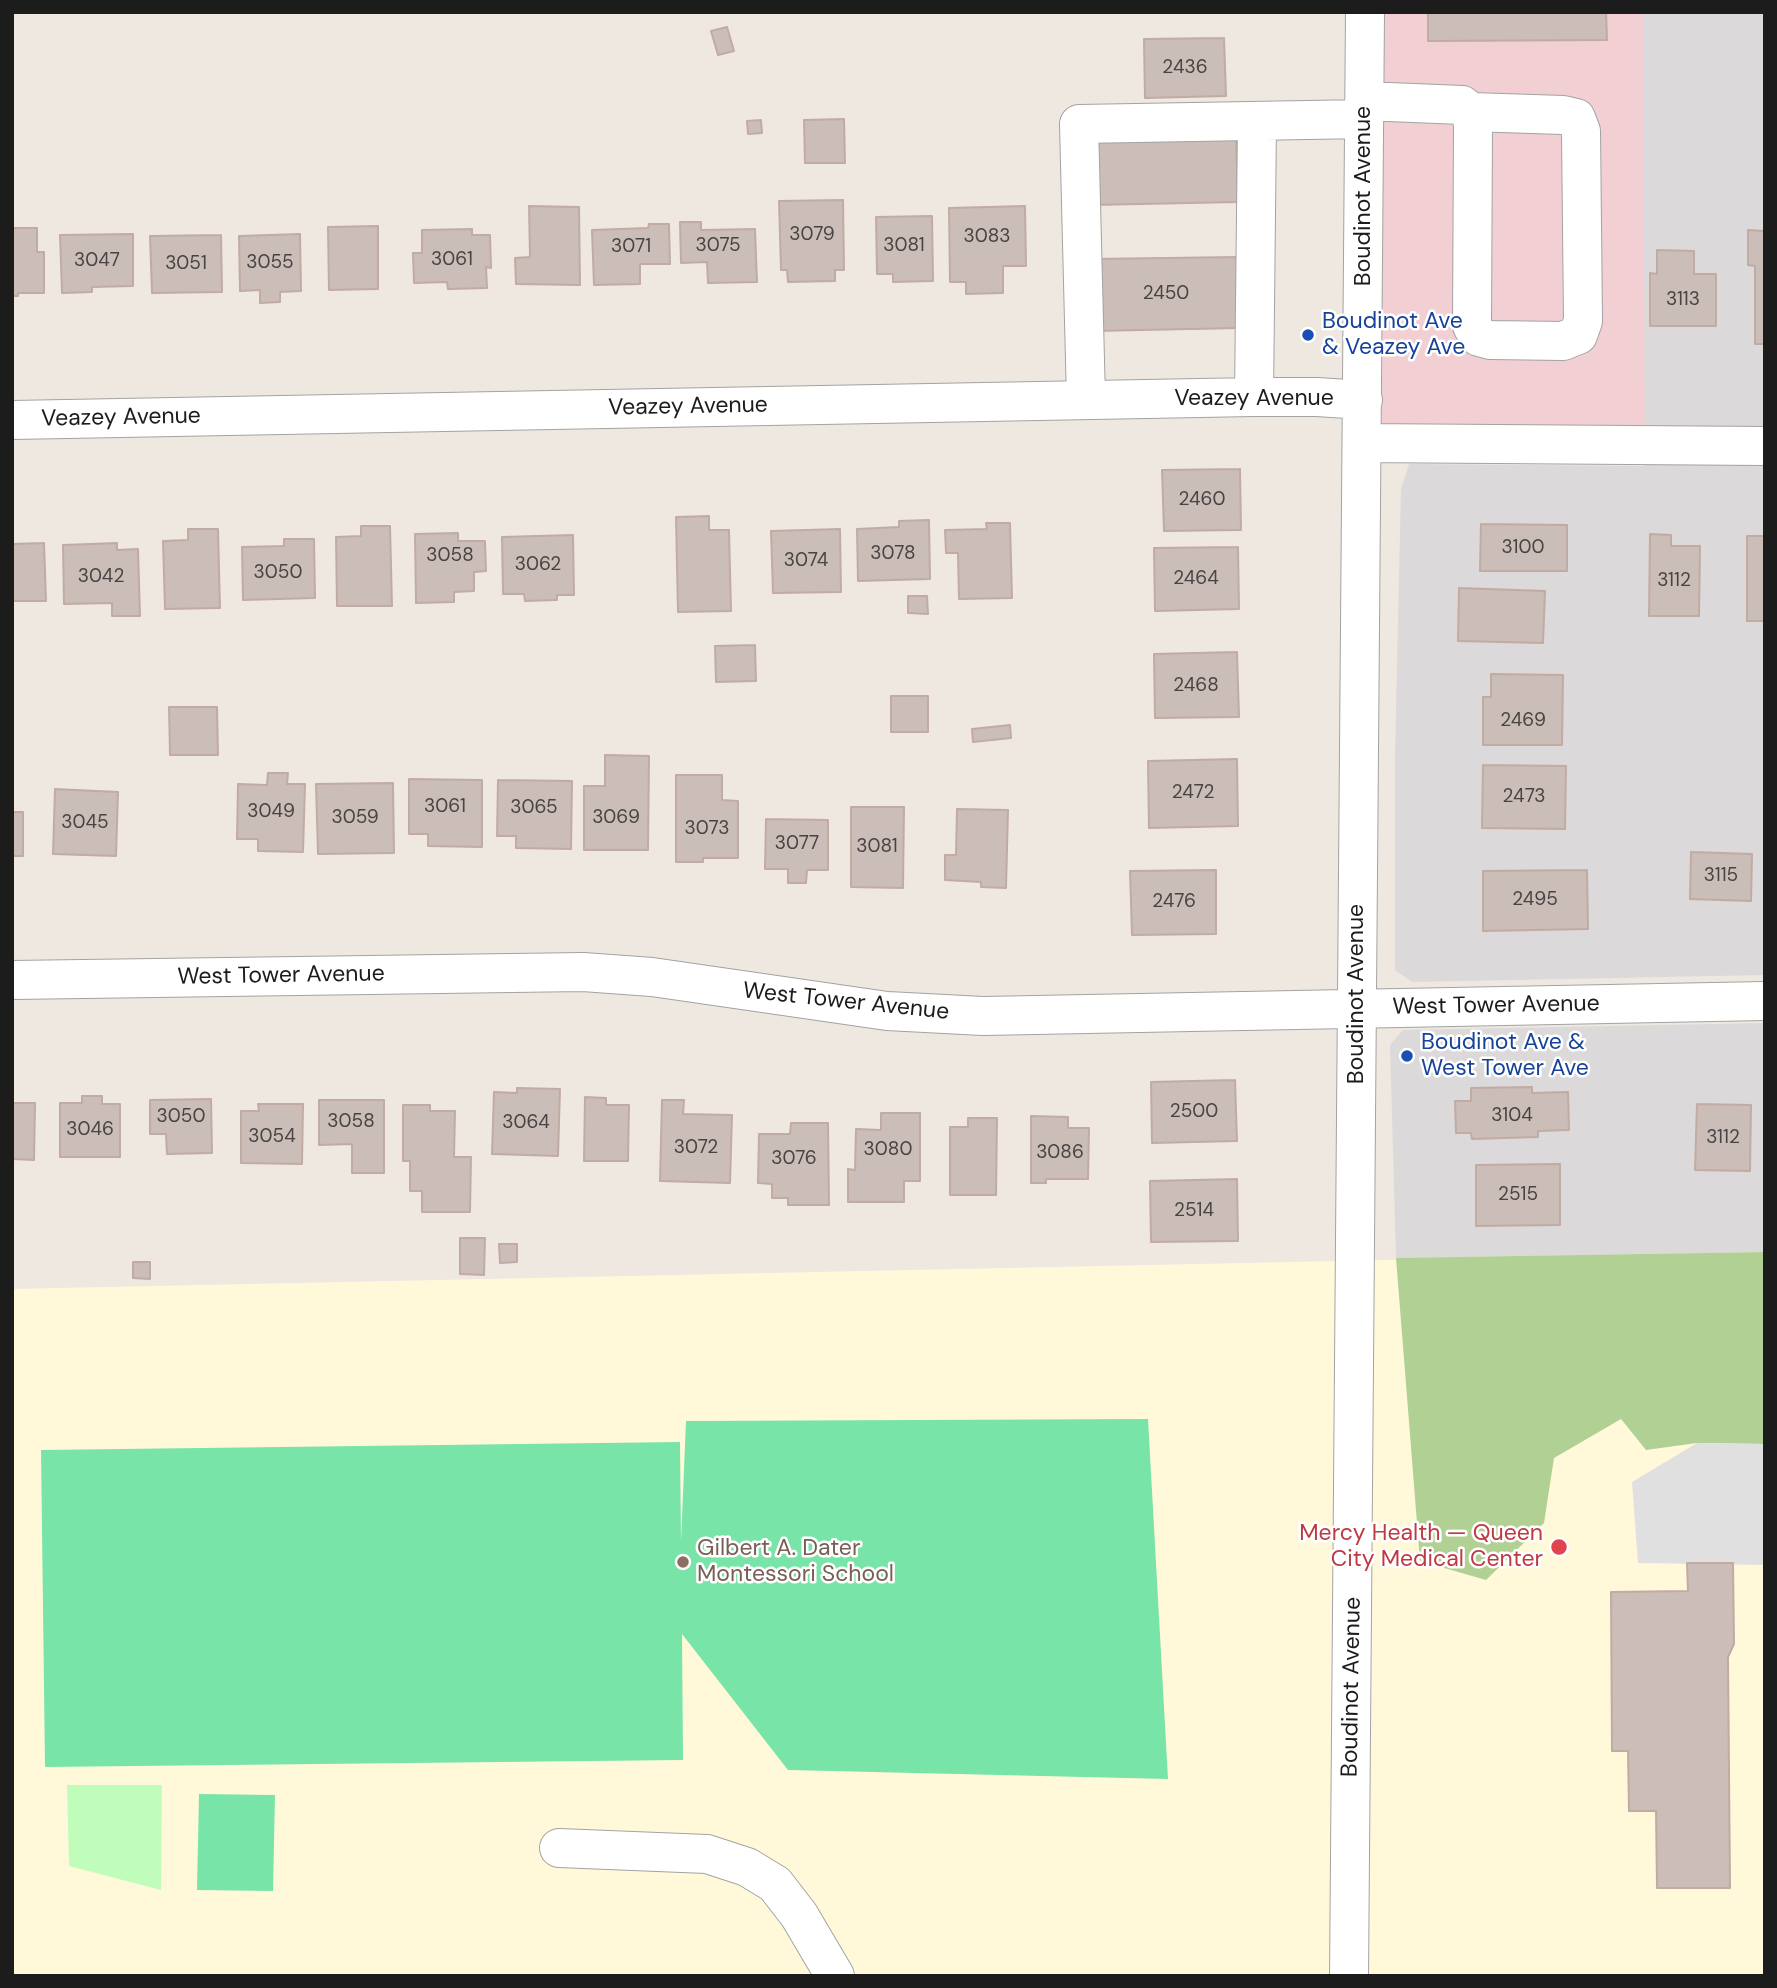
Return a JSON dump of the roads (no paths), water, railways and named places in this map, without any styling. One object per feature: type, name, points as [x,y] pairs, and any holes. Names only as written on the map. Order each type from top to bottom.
[{"type":"street","name":"Boudinot Avenue","points":[[1349,1976],[1365,12]]},
{"type":"street","points":[[1086,400],[1079,124],[1256,121],[1364,110],[1462,105],[1471,112],[1563,115],[1576,118],[1581,131],[1583,294],[1583,321],[1578,335],[1563,341],[1490,340],[1479,337],[1472,326],[1471,112]]},
{"type":"street","points":[[1254,397],[1256,121]]},
{"type":"street","name":"Veazey Avenue","points":[[12,420],[1254,397],[1363,400]]},
{"type":"street","points":[[1362,443],[1765,446]]},
{"type":"street","name":"West Tower Avenue","points":[[12,980],[583,972],[652,977],[901,1012],[983,1016],[1765,1001]]},
{"type":"street","points":[[559,1848],[708,1854],[747,1867],[775,1884],[799,1915],[835,1976]]},
{"type":"place","name":"Boudinot Ave & Veazey Ave","points":[[1308,335]]},
{"type":"place","name":"Boudinot Ave & West Tower Ave","points":[[1407,1056]]},
{"type":"place","name":"Mercy Health — Queen City Medical Center","points":[[1559,1547]]},
{"type":"place","name":"Gilbert A. Dater Montessori School","points":[[683,1562]]}]
